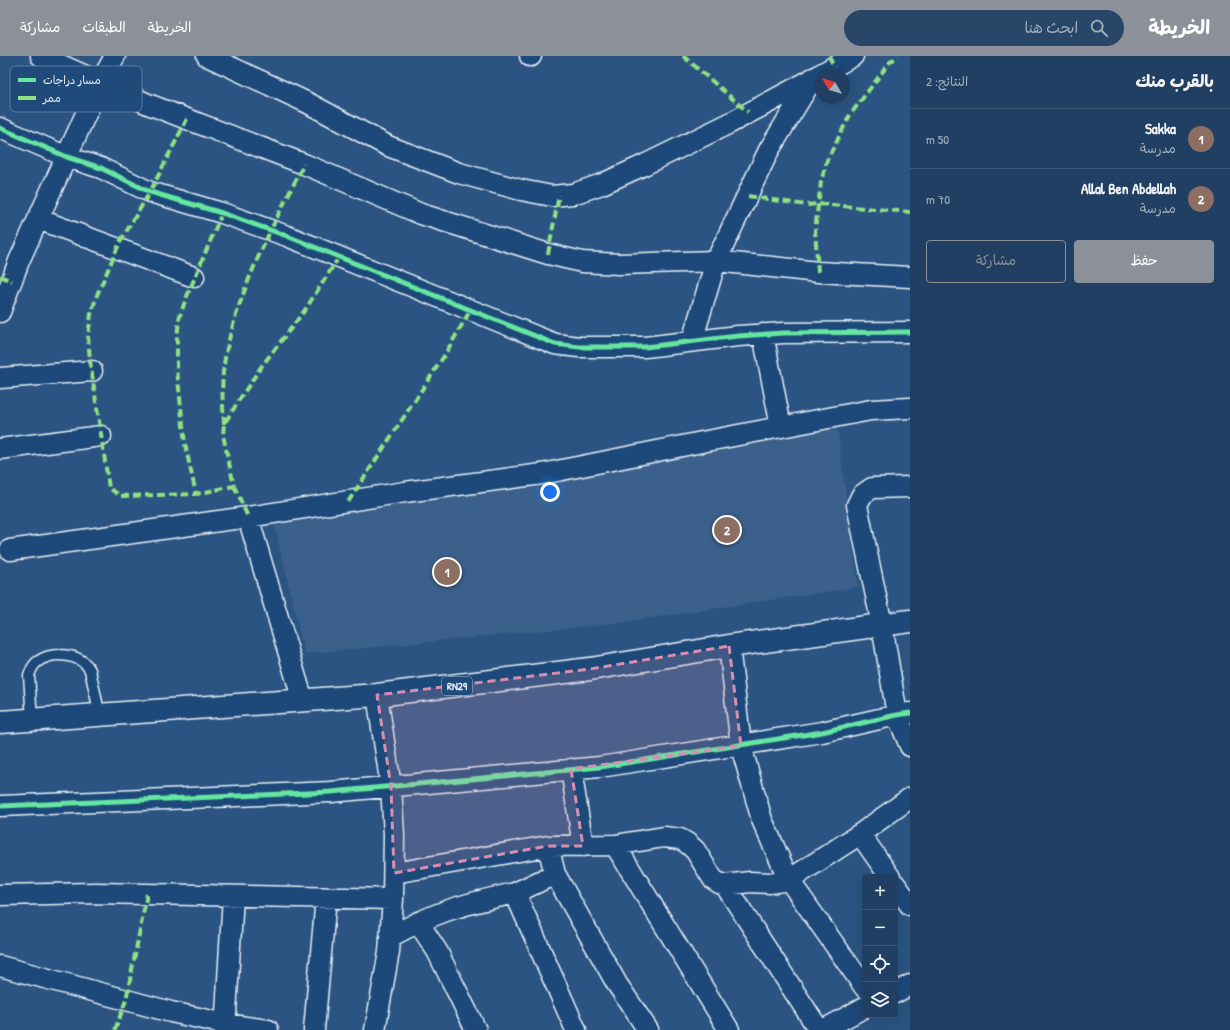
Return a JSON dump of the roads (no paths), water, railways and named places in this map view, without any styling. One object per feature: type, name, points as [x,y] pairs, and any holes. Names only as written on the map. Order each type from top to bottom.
[{"type":"main road","name":"RN29","points":[[0,722],[377,695],[590,669],[729,646],[910,621]]},
{"type":"street","points":[[41,56],[63,66]]},
{"type":"street","points":[[109,66],[115,56]]},
{"type":"street","points":[[208,56],[308,103],[388,146],[459,173],[521,190],[552,196],[573,194],[602,184],[644,165],[814,78]]},
{"type":"street","points":[[832,68],[853,56]]},
{"type":"street","points":[[692,341],[716,261],[769,150],[814,82]]},
{"type":"street","points":[[142,101],[304,164],[421,214],[548,254],[582,262],[619,264],[716,261],[818,272],[910,277]]},
{"type":"street","points":[[0,312],[19,261],[87,112]]},
{"type":"street","points":[[0,128],[66,157],[101,168],[150,192],[222,213],[287,236],[555,344],[579,347],[618,348],[645,347],[763,334],[910,332]]},
{"type":"street","points":[[38,219],[194,276]]},
{"type":"street","points":[[763,334],[781,427]]},
{"type":"street","points":[[0,378],[92,370]]},
{"type":"street","points":[[10,550],[248,517],[405,492],[542,474],[871,410],[910,408]]},
{"type":"street","points":[[0,449],[101,436]]},
{"type":"street","points":[[910,487],[872,488],[862,495],[857,505],[882,625],[910,746]]},
{"type":"street","points":[[248,517],[303,701]]},
{"type":"street","points":[[729,646],[741,746],[762,820],[789,880],[862,984]]},
{"type":"street","points":[[375,1030],[388,960],[394,873],[394,836],[391,787],[377,695]]},
{"type":"street","points":[[0,806],[331,792],[600,767],[741,746],[822,732],[903,714]]},
{"type":"street","points":[[571,769],[583,846]]},
{"type":"street","points":[[394,873],[548,846],[615,845],[664,837],[680,839],[695,850],[713,878],[719,883],[725,885],[750,882],[770,883],[789,880],[860,834],[910,798]]},
{"type":"street","points":[[860,834],[888,874]]},
{"type":"street","points":[[615,845],[728,1030]]},
{"type":"street","points":[[548,846],[555,874],[617,984],[648,1030]]},
{"type":"street","points":[[390,937],[418,922],[446,911],[466,904],[515,893],[555,874]]},
{"type":"street","points":[[725,885],[819,1030]]},
{"type":"street","points":[[898,888],[910,905]]},
{"type":"street","points":[[0,895],[95,893],[393,899]]},
{"type":"street","points":[[515,893],[576,1030]]},
{"type":"street","points":[[225,1027],[233,896]]},
{"type":"street","points":[[314,1030],[326,898]]},
{"type":"street","points":[[418,922],[437,951],[476,1030]]},
{"type":"street","points":[[0,966],[225,1027],[268,1030]]},
{"type":"street","points":[[898,991],[910,986]]},
{"type":"street","points":[[823,1030],[862,1009]]},
{"type":"lane","points":[[32,720],[29,675],[31,669],[36,662],[44,658],[62,655],[78,658],[87,664],[90,670],[100,716]]},
{"type":"place","name":"Allal Ben Abdellah","points":[[727,530]]},
{"type":"place","name":"Sakka","points":[[447,572]]}]
